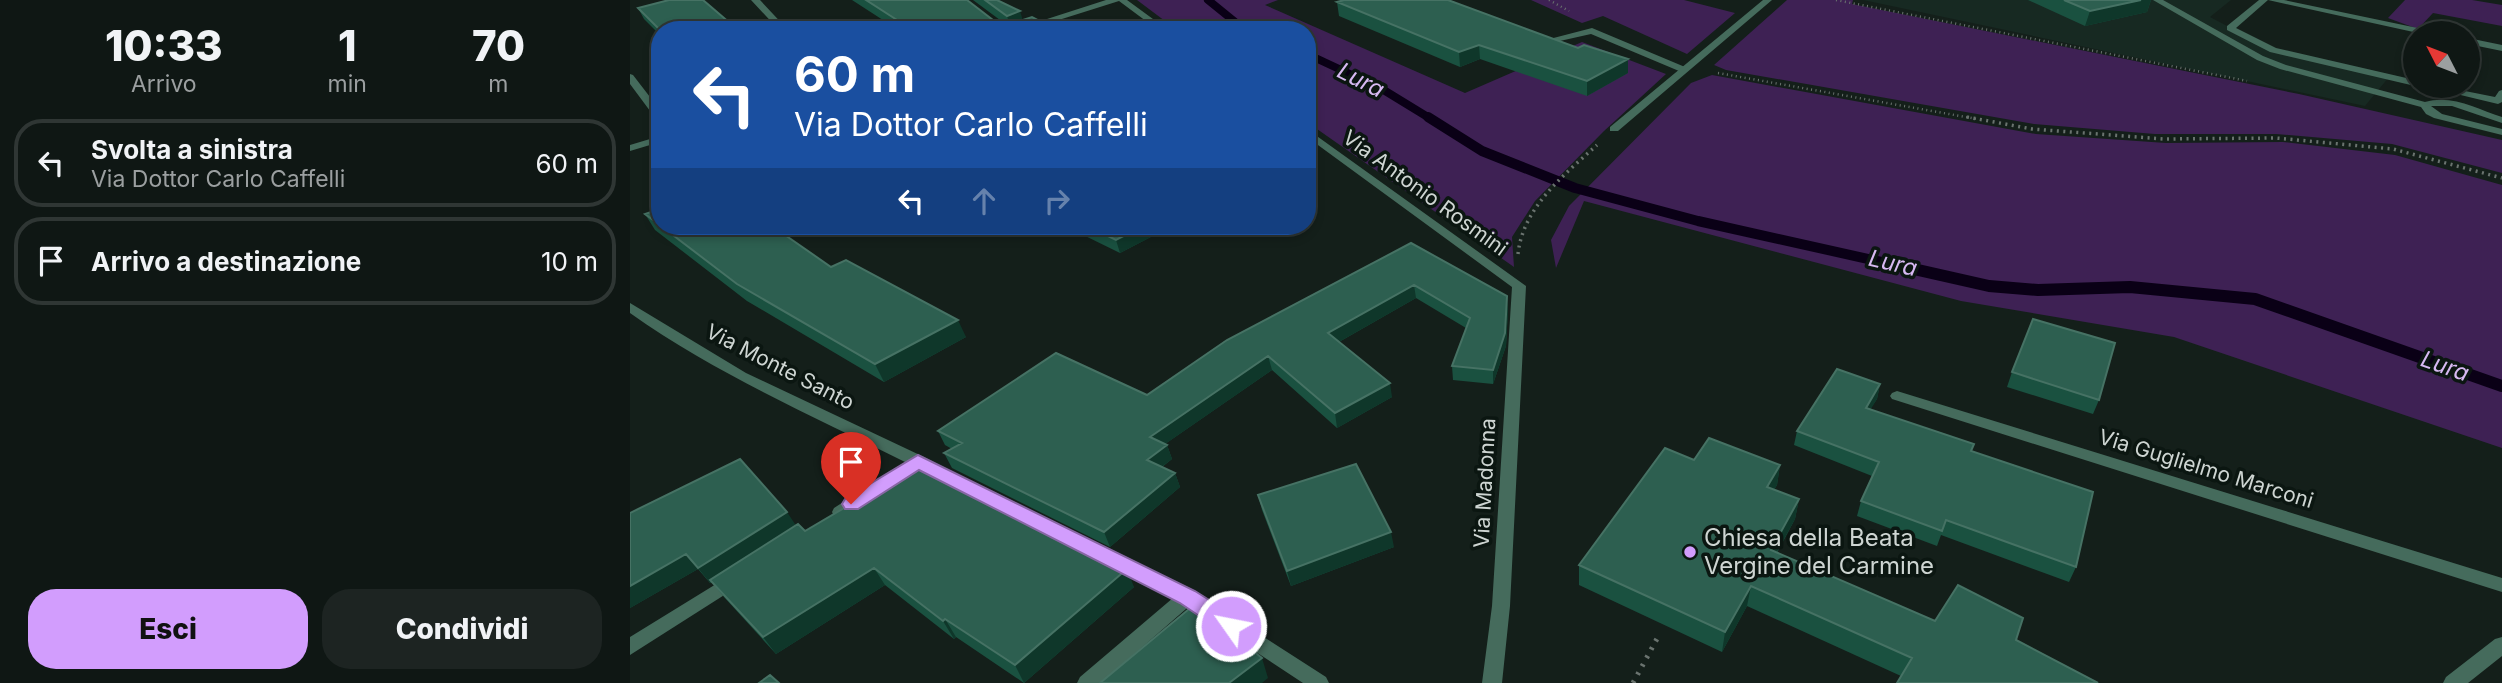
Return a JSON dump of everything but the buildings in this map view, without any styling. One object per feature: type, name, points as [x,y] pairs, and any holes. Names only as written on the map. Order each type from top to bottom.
[{"type":"street","points":[[755,0],[775,21]]},
{"type":"street","points":[[1046,21],[1115,0]]},
{"type":"street","points":[[1122,0],[1151,21]]},
{"type":"street","points":[[1614,129],[1768,0]]},
{"type":"street","points":[[2157,0],[2271,62],[2327,80],[2425,105],[2444,103],[2502,120]]},
{"type":"street","points":[[2264,0],[2230,27],[2273,50],[2403,80]]},
{"type":"street","points":[[2272,0],[2403,28]]},
{"type":"street","points":[[1542,42],[1592,31],[1685,67]]},
{"type":"street","points":[[2480,43],[2502,48]]},
{"type":"street","points":[[630,78],[651,105]]},
{"type":"street","points":[[2480,97],[2498,101],[2502,93]]},
{"type":"street","points":[[2443,98],[2444,103]]},
{"type":"street","points":[[2425,105],[2430,112],[2438,116],[2502,132]]},
{"type":"street","name":"Via Antonio Rosmini","points":[[1316,139],[1519,286]]},
{"type":"street","points":[[630,148],[651,142]]},
{"type":"street","name":"Via Madonna","points":[[1493,683],[1501,606],[1519,286]]},
{"type":"street","name":"Via Monte Santo","points":[[630,307],[656,327],[757,385],[954,480]]},
{"type":"street","name":"Via Guglielmo Marconi","points":[[1896,396],[2502,585]]},
{"type":"street","points":[[826,521],[918,461]]},
{"type":"street","points":[[1052,529],[1187,597],[1319,683]]},
{"type":"street","points":[[630,647],[745,572]]},
{"type":"street","points":[[1087,683],[1187,597]]},
{"type":"street","points":[[2453,683],[2502,645]]},
{"type":"path","points":[[1549,0],[1575,15]]},
{"type":"path","points":[[1836,0],[1877,6],[2259,84]]},
{"type":"path","points":[[1685,67],[2032,129],[2163,139],[2276,138],[2393,149],[2502,178]]},
{"type":"path","points":[[1519,286],[1517,241],[1528,220],[1544,199],[1614,129]]},
{"type":"path","points":[[1633,683],[1659,635]]},
{"type":"shaded area","points":[[1137,0],[1278,0],[1265,5],[1301,21],[1165,21]]},
{"type":"shaded area","points":[[1531,0],[1684,0],[1735,13],[1687,54],[1603,16],[1582,23]]},
{"type":"shaded area","points":[[1787,0],[1853,0],[1852,4],[2299,94],[2502,140],[2502,173],[2392,144],[2276,134],[2155,134],[2034,124],[1726,70],[1714,65]]},
{"type":"shaded area","points":[[1863,0],[2231,0],[2210,17],[2273,50],[2389,77],[2365,106]]},
{"type":"shaded area","points":[[2405,0],[2472,0],[2502,5],[2502,26],[2433,13],[2426,21],[2403,21],[2403,24],[2388,18]]},
{"type":"shaded area","points":[[1316,27],[1465,93],[1582,42],[1666,74],[1604,131],[1535,201],[1512,237],[1514,267],[1316,128]]},
{"type":"shaded area","points":[[1712,75],[2036,134],[2166,143],[2283,142],[2395,155],[2502,185],[2502,448],[2174,337],[1961,301],[1584,201],[1556,268],[1551,240],[1569,206],[1691,83]]},
{"type":"waterway","name":"Lura","points":[[1208,0],[1234,21]]},
{"type":"waterway","name":"Lura","points":[[1316,58],[1382,89],[1431,119]]},
{"type":"waterway","name":"Lura","points":[[1428,117],[1482,151],[1575,188],[1698,221],[1904,267]]},
{"type":"waterway","name":"Lura","points":[[1896,265],[1989,286],[2038,290],[2130,287],[2255,299],[2502,386]]},
{"type":"place","name":"Chiesa della Beata Vergine del Carmine","points":[[1690,552]]},
{"type":"route","points":[[851,504],[918,461],[1187,597],[1231,626]]}]
